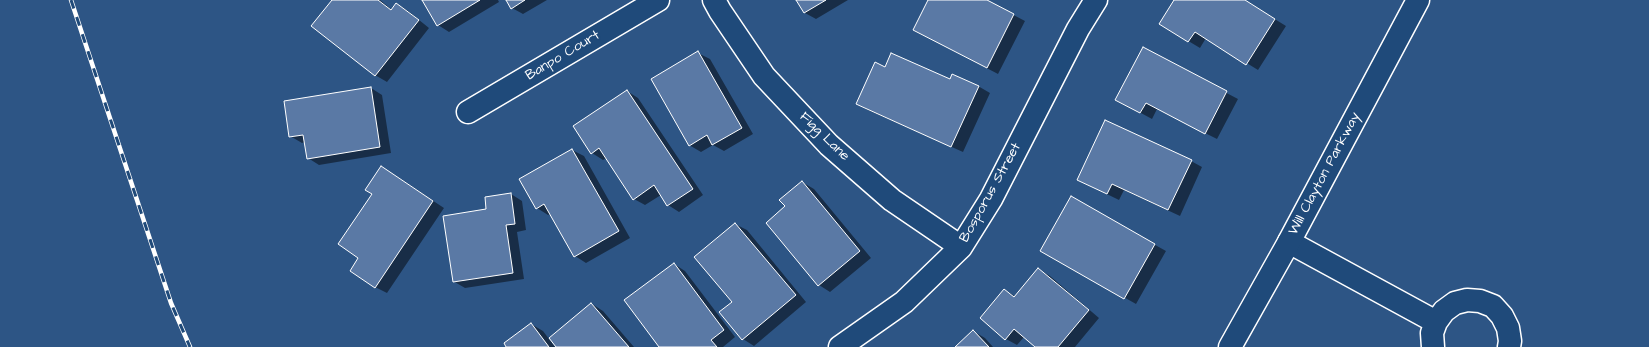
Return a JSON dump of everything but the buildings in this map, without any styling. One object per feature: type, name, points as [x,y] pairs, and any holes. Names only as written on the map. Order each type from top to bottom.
[{"type":"street","name":"Banpo Court","points":[[468,112],[658,0]]},
{"type":"street","name":"Figg Lane","points":[[714,0],[764,76],[829,145],[892,200],[961,247]]},
{"type":"street","name":"Bosporus Street","points":[[840,347],[904,302],[961,247],[990,199],[1078,29],[1096,0]]},
{"type":"street","name":"Will Clayton Parkway","points":[[1230,347],[1289,242],[1418,0]]},
{"type":"street","points":[[1289,242],[1436,322]]},
{"type":"street","points":[[1433,347],[1432,334],[1436,322],[1444,311],[1455,303],[1468,300],[1480,301],[1493,306],[1502,316],[1508,328],[1510,341],[1509,347]]},
{"type":"railway","points":[[71,0],[171,303],[190,347]]}]
